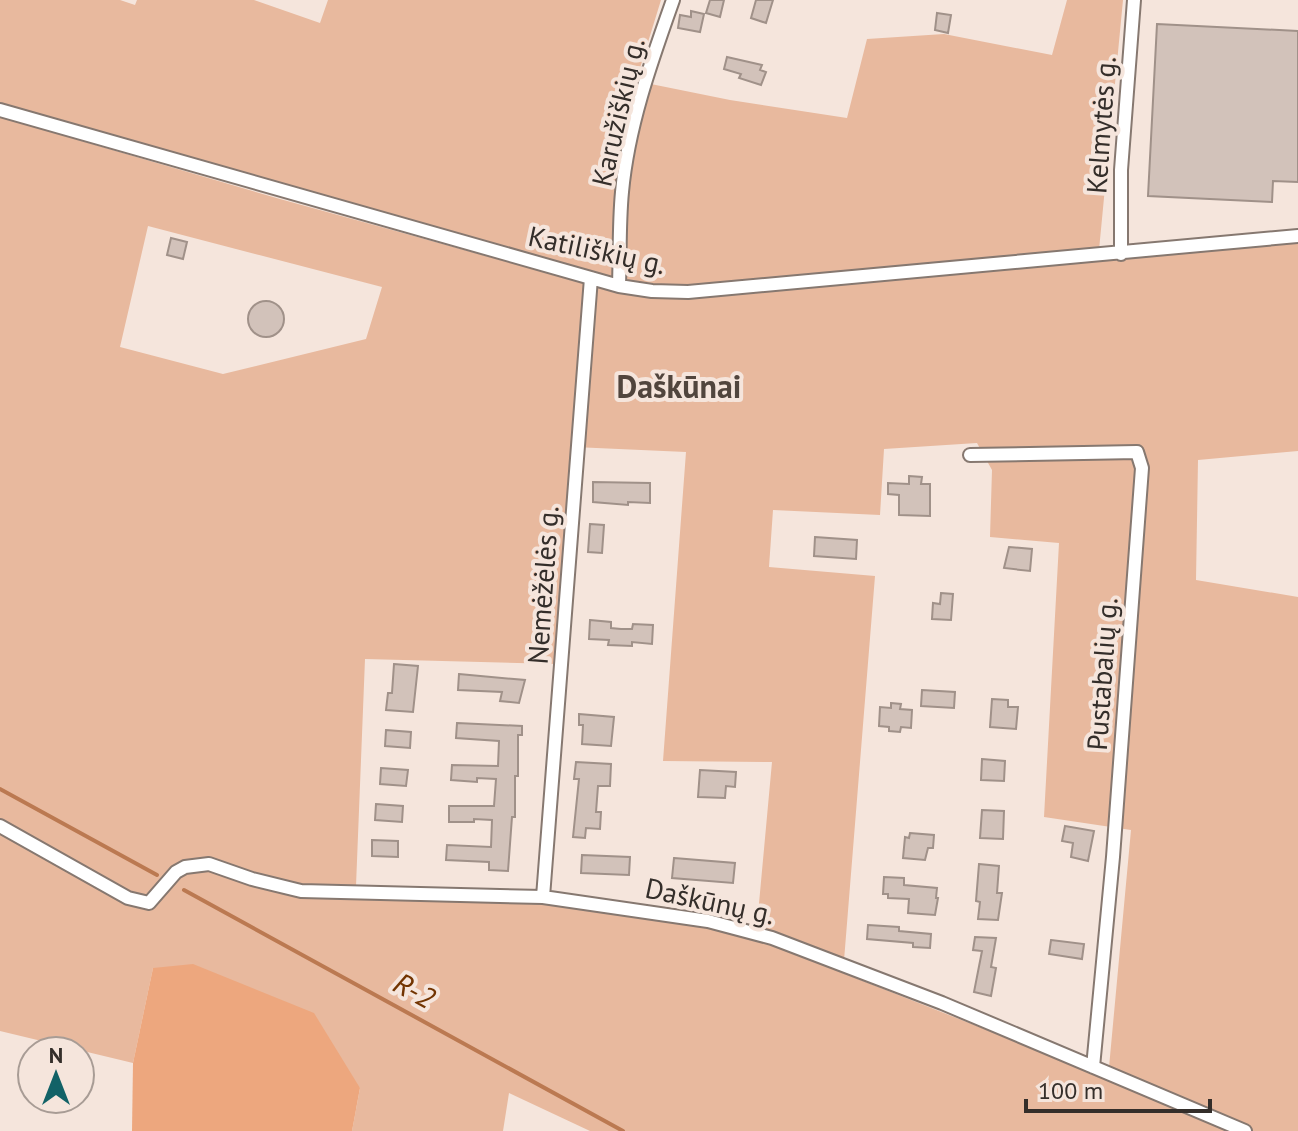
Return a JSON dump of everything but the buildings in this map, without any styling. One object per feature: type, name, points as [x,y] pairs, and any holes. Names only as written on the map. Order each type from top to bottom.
[{"type":"street","name":"Karužiškių g.","points":[[619,286],[626,161],[643,87],[673,0]]},
{"type":"street","name":"Kelmytės g.","points":[[1121,254],[1121,155],[1134,0]]},
{"type":"street","name":"Katiliškių g.","points":[[0,110],[619,286],[652,291],[688,292],[1298,236]]},
{"type":"street","name":"Nemėžėlės g.","points":[[543,897],[591,278]]},
{"type":"street","name":"Pustabalių g.","points":[[970,455],[1137,452],[1142,468],[1113,857],[1093,1067]]},
{"type":"street","name":"Daškūnų g.","points":[[0,826],[128,898],[149,903],[176,872],[195,864],[220,867],[252,879],[301,891],[543,897],[708,921],[772,938],[942,1003],[1245,1131]]},
{"type":"shaded area","points":[[0,0],[120,0],[135,5],[137,0],[254,0],[320,23],[328,0],[661,0],[636,81],[730,100],[847,118],[867,39],[944,34],[1052,55],[1067,0],[1123,0],[1099,250],[689,285],[651,286],[632,282],[0,103]]},
{"type":"shaded area","points":[[0,117],[280,199],[620,293],[673,299],[1298,242],[1298,451],[1198,460],[1196,580],[1298,597],[1298,1131],[590,1131],[509,1093],[503,1131],[352,1131],[360,1088],[153,968],[133,1063],[96,1054],[96,1035],[17,1035],[0,1031]],"holes":[[[148,226],[382,287],[366,339],[223,374],[120,347]],[[977,443],[992,470],[990,537],[1059,543],[1044,817],[1131,830],[1108,1078],[843,973],[875,576],[769,567],[773,510],[880,515],[884,449]],[[574,447],[686,452],[663,761],[772,762],[757,925],[539,891],[356,886],[365,659],[556,664]]]},
{"type":"shaded area","points":[[193,964],[314,1013],[360,1088],[352,1131],[132,1131],[133,1063],[153,968]]},
{"type":"waterway","name":"R-2","points":[[0,789],[157,875]]},
{"type":"waterway","name":"R-2","points":[[184,890],[623,1131]]},
{"type":"district","name":"Daškūnai","points":[[679,387]]}]
